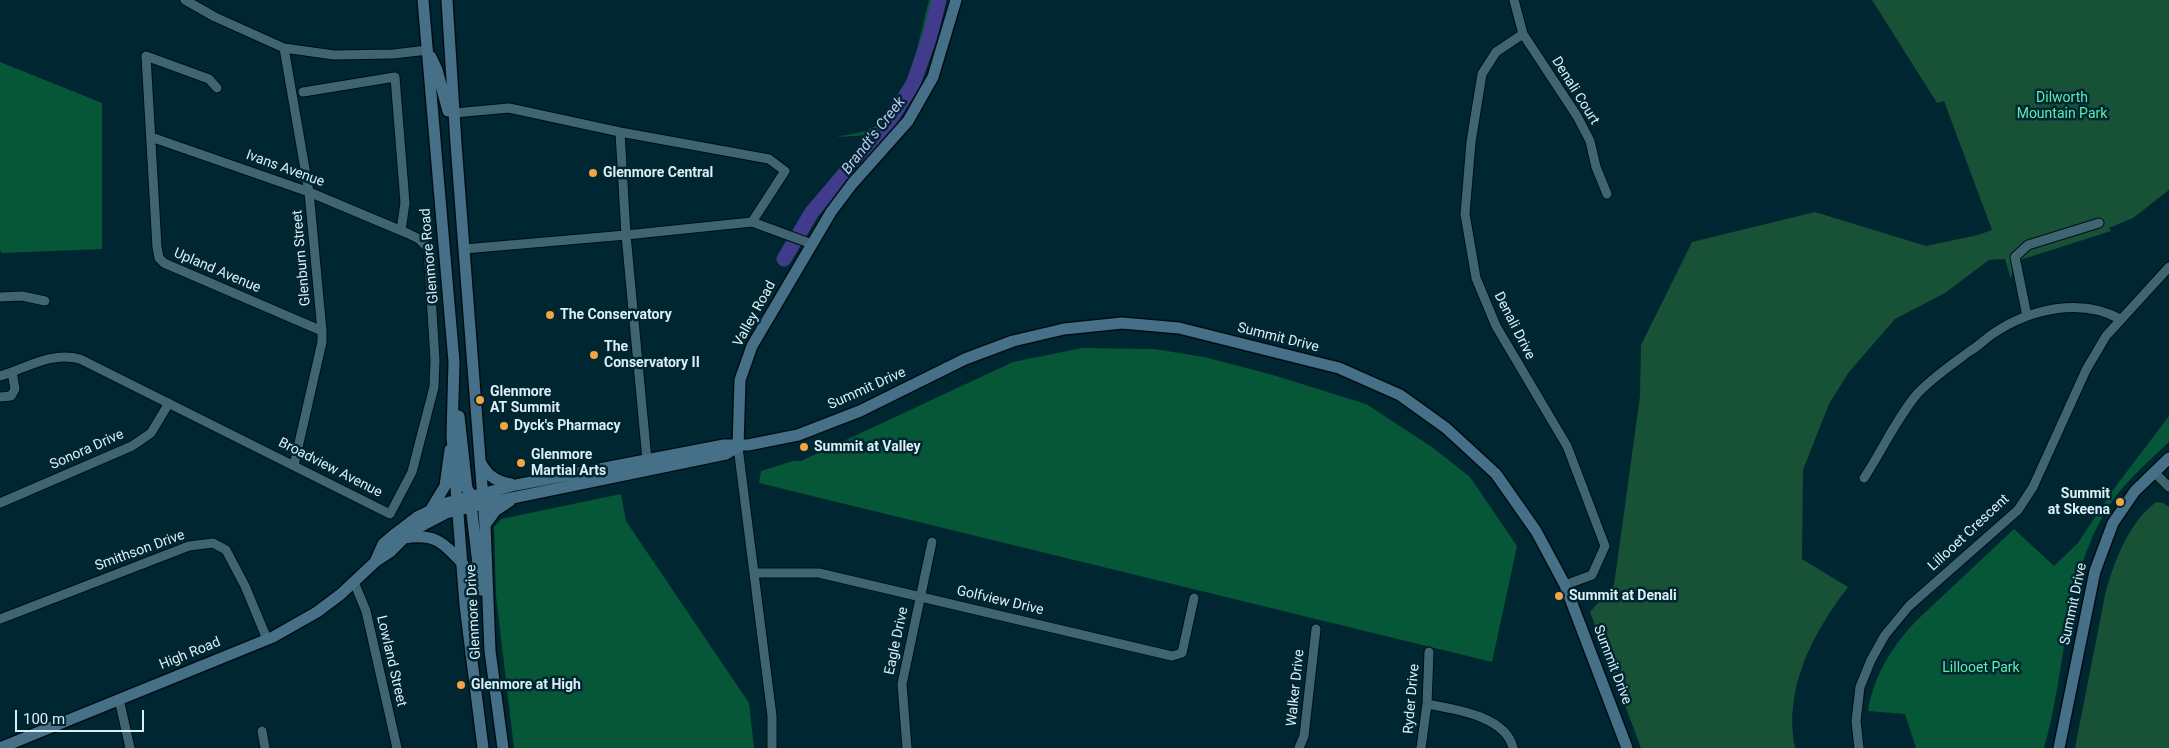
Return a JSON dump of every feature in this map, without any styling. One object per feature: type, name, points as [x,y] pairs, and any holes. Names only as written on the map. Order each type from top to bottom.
[{"type":"main road","name":"Glenmore Road","points":[[423,0],[454,362],[452,436],[462,505]]},
{"type":"main road","points":[[447,0],[478,457],[479,497]]},
{"type":"main road","name":"Valley Road","points":[[738,447],[740,380],[752,346],[831,212],[852,184],[908,121],[933,77],[956,0]]},
{"type":"main road","points":[[428,50],[437,70],[456,144]]},
{"type":"main road","name":"Summit Drive","points":[[479,497],[518,497],[726,454],[738,447],[798,434],[860,411],[965,359],[1014,341],[1064,329],[1122,323],[1179,328],[1339,368],[1400,396],[1446,428],[1496,474],[1536,532],[1565,586],[1627,748]]},
{"type":"main road","points":[[454,362],[467,489],[479,497]]},
{"type":"main road","points":[[431,509],[444,486],[452,436]]},
{"type":"main road","name":"Summit Drive","points":[[462,505],[516,484],[724,445],[738,447]]},
{"type":"main road","points":[[478,457],[487,473],[495,480],[516,484]]},
{"type":"main road","name":"Summit Drive","points":[[2058,748],[2094,571],[2113,523],[2135,491],[2169,458]]},
{"type":"main road","name":"Glenmore Drive","points":[[479,497],[485,526],[490,651],[503,748]]},
{"type":"main road","points":[[485,526],[495,511],[518,497]]},
{"type":"main road","points":[[462,505],[472,513],[482,604],[490,651]]},
{"type":"main road","name":"Glenmore Drive","points":[[462,505],[463,564],[472,666],[483,748]]},
{"type":"main road","name":"High Road","points":[[375,562],[383,544],[403,527],[431,509],[462,505]]},
{"type":"main road","name":"High Road","points":[[0,748],[267,639],[295,625],[317,612],[403,539],[433,519],[462,505]]},
{"type":"main road","points":[[403,539],[423,536],[437,539],[463,564]]},
{"type":"street","points":[[185,0],[215,17],[284,48],[334,55],[393,54],[428,50]]},
{"type":"street","points":[[1514,0],[1523,34]]},
{"type":"street","name":"Denali Court","points":[[1523,34],[1578,116],[1590,142],[1596,168],[1607,194]]},
{"type":"street","name":"Denali Drive","points":[[1523,34],[1496,52],[1482,74],[1471,142],[1465,214],[1476,278],[1496,326],[1567,446],[1605,546],[1592,575],[1565,586]]},
{"type":"street","name":"Glenburn Street","points":[[284,48],[309,192],[322,331],[322,342],[294,465]]},
{"type":"street","points":[[150,137],[146,56],[209,79],[217,88]]},
{"type":"street","points":[[303,92],[395,78],[405,203],[405,232]]},
{"type":"street","points":[[454,112],[509,108],[620,132],[769,159],[785,171],[752,222]]},
{"type":"street","points":[[620,132],[626,235],[647,460]]},
{"type":"street","name":"Ivans Avenue","points":[[150,137],[309,192],[405,232]]},
{"type":"street","name":"Upland Avenue","points":[[150,137],[154,217],[159,258],[164,264],[322,331]]},
{"type":"street","points":[[464,249],[752,222],[812,244]]},
{"type":"street","points":[[2027,316],[2015,258],[2028,245],[2099,223]]},
{"type":"street","name":"Broadview Avenue","points":[[0,376],[43,359],[66,356],[80,359],[390,514],[412,472],[434,387],[435,360],[428,248],[419,239],[405,232]]},
{"type":"street","name":"Lillooet Crescent","points":[[1859,748],[1856,721],[1860,687],[1871,660],[1886,635],[1909,606],[2018,510],[2033,487],[2086,370],[2106,336],[2169,267]]},
{"type":"street","points":[[0,297],[22,296],[44,300]]},
{"type":"street","points":[[1864,478],[1916,395],[1941,371],[1994,333],[2027,316],[2049,309],[2080,308],[2105,310],[2120,319]]},
{"type":"street","points":[[0,397],[11,396],[16,388],[12,372]]},
{"type":"street","name":"Sonora Drive","points":[[0,503],[132,446],[151,433],[169,403]]},
{"type":"street","name":"Valley Road","points":[[738,447],[772,716],[772,748]]},
{"type":"street","points":[[2154,472],[2169,487]]},
{"type":"street","name":"Eagle Drive","points":[[906,748],[902,684],[932,542]]},
{"type":"street","name":"Smithson Drive","points":[[0,619],[189,546],[213,543],[226,550],[245,586],[267,639]]},
{"type":"street","name":"Golfview Drive","points":[[754,573],[819,573],[1172,656],[1182,654],[1194,598]]},
{"type":"street","name":"Lowland Street","points":[[354,582],[366,611],[397,748]]},
{"type":"street","name":"Walker Drive","points":[[1299,748],[1304,736],[1316,629]]},
{"type":"street","name":"Ryder Drive","points":[[1421,748],[1427,704],[1429,652]]},
{"type":"street","points":[[119,699],[130,748]]},
{"type":"street","points":[[1427,704],[1467,712],[1484,718],[1497,726],[1512,741],[1513,748]]},
{"type":"street","points":[[262,731],[265,748]]},
{"type":"green space","points":[[929,0],[945,0],[929,53],[916,86],[899,119],[888,134],[836,137],[863,132],[873,128],[898,101],[912,67]]},
{"type":"green space","name":"Dilworth Mountain Park","points":[[1872,0],[2169,0],[2169,190],[2133,218],[2109,228],[2111,231],[2017,261],[2013,267],[2011,279],[2005,259],[1989,260],[1945,293],[1895,319],[1849,372],[1829,404],[1803,470],[1802,559],[1848,587],[1823,623],[1804,662],[1797,683],[1793,704],[1792,726],[1795,748],[1641,748],[1590,612],[1614,585],[1640,396],[1641,345],[1692,242],[1815,212],[1926,246],[1978,235],[1992,230],[1944,101],[1937,103]]},
{"type":"green space","points":[[0,62],[102,103],[102,249],[2,253],[0,250]]},
{"type":"green space","points":[[1082,348],[1154,349],[1204,357],[1273,375],[1366,404],[1432,447],[1470,477],[1517,546],[1492,662],[759,483],[761,471],[793,461],[801,461],[1013,362]]},
{"type":"green space","name":"Lillooet Park","points":[[2169,416],[2169,442],[2136,474],[2113,500],[2093,536],[2082,565],[2074,595],[2052,718],[2044,748],[1916,748],[1905,714],[1868,711],[1875,685],[1885,662],[1917,620],[2014,529],[2054,566],[2078,543],[2113,490]]},
{"type":"green space","points":[[621,494],[626,521],[749,703],[754,748],[514,748],[496,596],[494,527],[501,519]]},
{"type":"green space","points":[[2156,502],[2163,503],[2169,507],[2169,748],[2075,748],[2105,595],[2113,570],[2130,532],[2137,521]]},
{"type":"waterway","name":"Brandt's Creek","points":[[784,259],[812,212],[888,123],[913,84],[930,36],[939,0]]},
{"type":"place","name":"Glenmore Central","points":[[593,173]]},
{"type":"place","name":"The Conservatory","points":[[550,315]]},
{"type":"place","name":"The Conservatory II","points":[[594,355]]},
{"type":"place","name":"Glenmore AT Summit","points":[[480,400]]},
{"type":"place","name":"Dyck's Pharmacy","points":[[504,426]]},
{"type":"place","name":"Summit at Valley","points":[[804,447]]},
{"type":"place","name":"Glenmore Martial Arts","points":[[521,463]]},
{"type":"place","name":"Summit at Skeena","points":[[2120,502]]},
{"type":"place","name":"Summit at Denali","points":[[1559,596]]},
{"type":"place","name":"Glenmore at High","points":[[461,685]]}]
